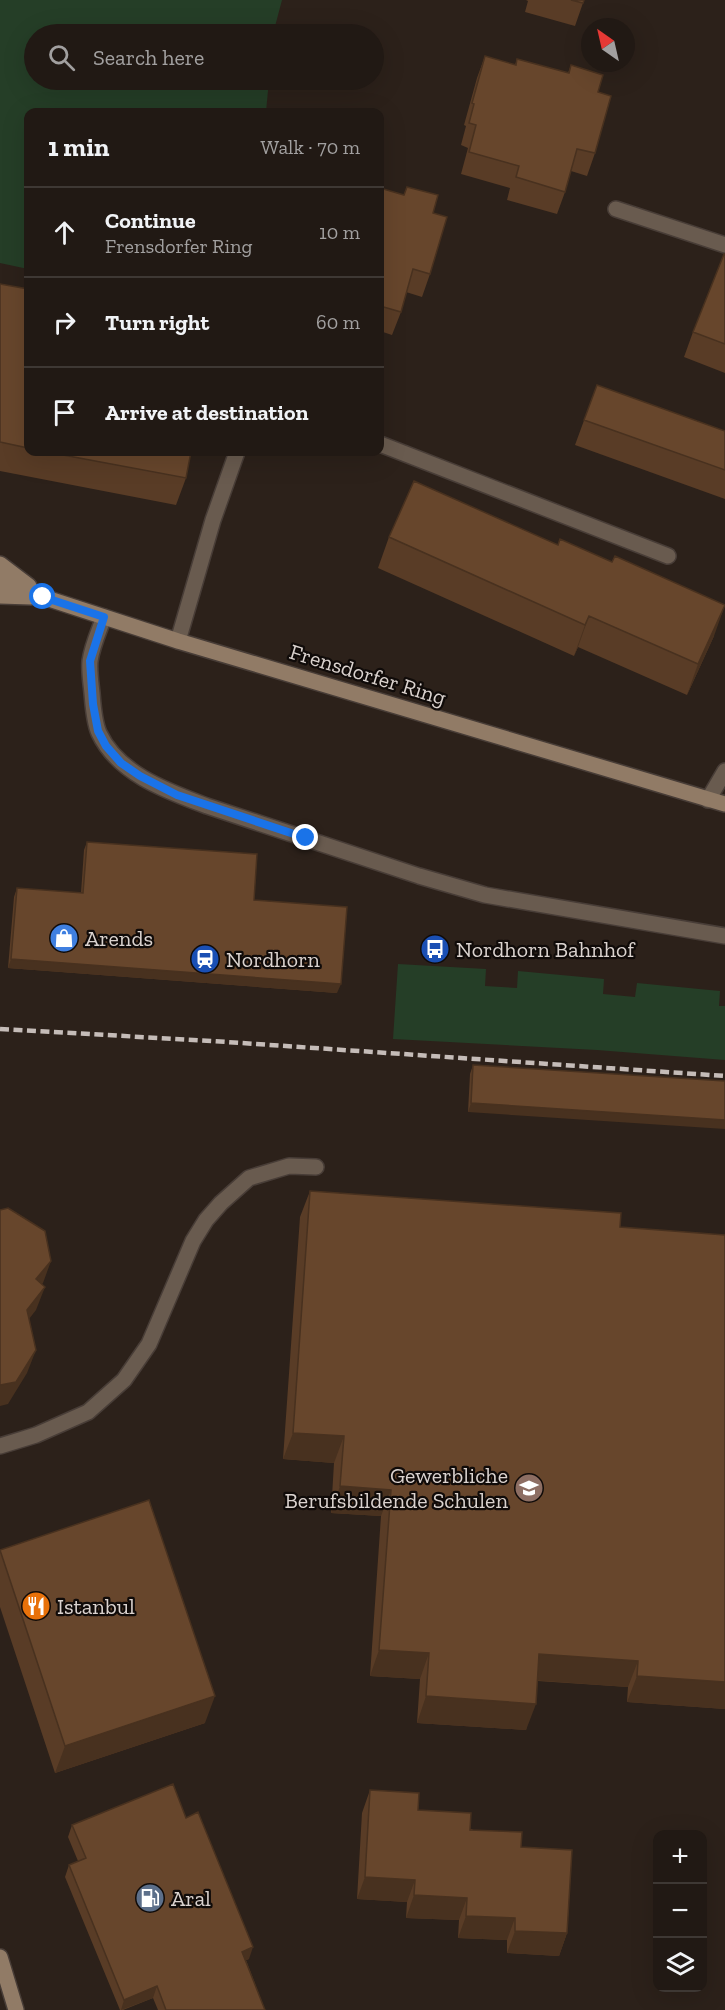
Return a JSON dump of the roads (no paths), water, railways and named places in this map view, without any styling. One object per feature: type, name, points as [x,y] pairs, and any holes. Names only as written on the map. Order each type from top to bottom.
[{"type":"street","points":[[616,209],[725,245]]},
{"type":"street","points":[[384,446],[668,556]]},
{"type":"street","points":[[178,641],[213,520],[236,456]]},
{"type":"street","points":[[0,564],[43,597]]},
{"type":"street","name":"Frensdorfer Ring","points":[[0,580],[43,597],[178,641],[725,804]]},
{"type":"street","points":[[0,596],[43,597]]},
{"type":"street","points":[[104,617],[90,661],[93,704],[98,731],[106,746],[121,763],[140,776],[177,795],[207,806],[419,876],[485,895],[725,936]]},
{"type":"street","points":[[708,800],[725,771]]},
{"type":"street","points":[[0,1446],[36,1435],[88,1412],[124,1380],[149,1344],[193,1241],[206,1220],[237,1188],[249,1178],[289,1166],[316,1167]]},
{"type":"street","points":[[0,1957],[16,2010]]},
{"type":"railway","points":[[0,1029],[725,1076]]},
{"type":"place","name":"Arends","points":[[64,938]]},
{"type":"place","name":"Nordhorn Bahnhof","points":[[435,949]]},
{"type":"place","name":"Nordhorn","points":[[205,959]]},
{"type":"place","name":"Gewerbliche Berufsbildende Schulen","points":[[529,1488]]},
{"type":"place","name":"Istanbul","points":[[36,1606]]},
{"type":"place","name":"Aral","points":[[150,1898]]}]
